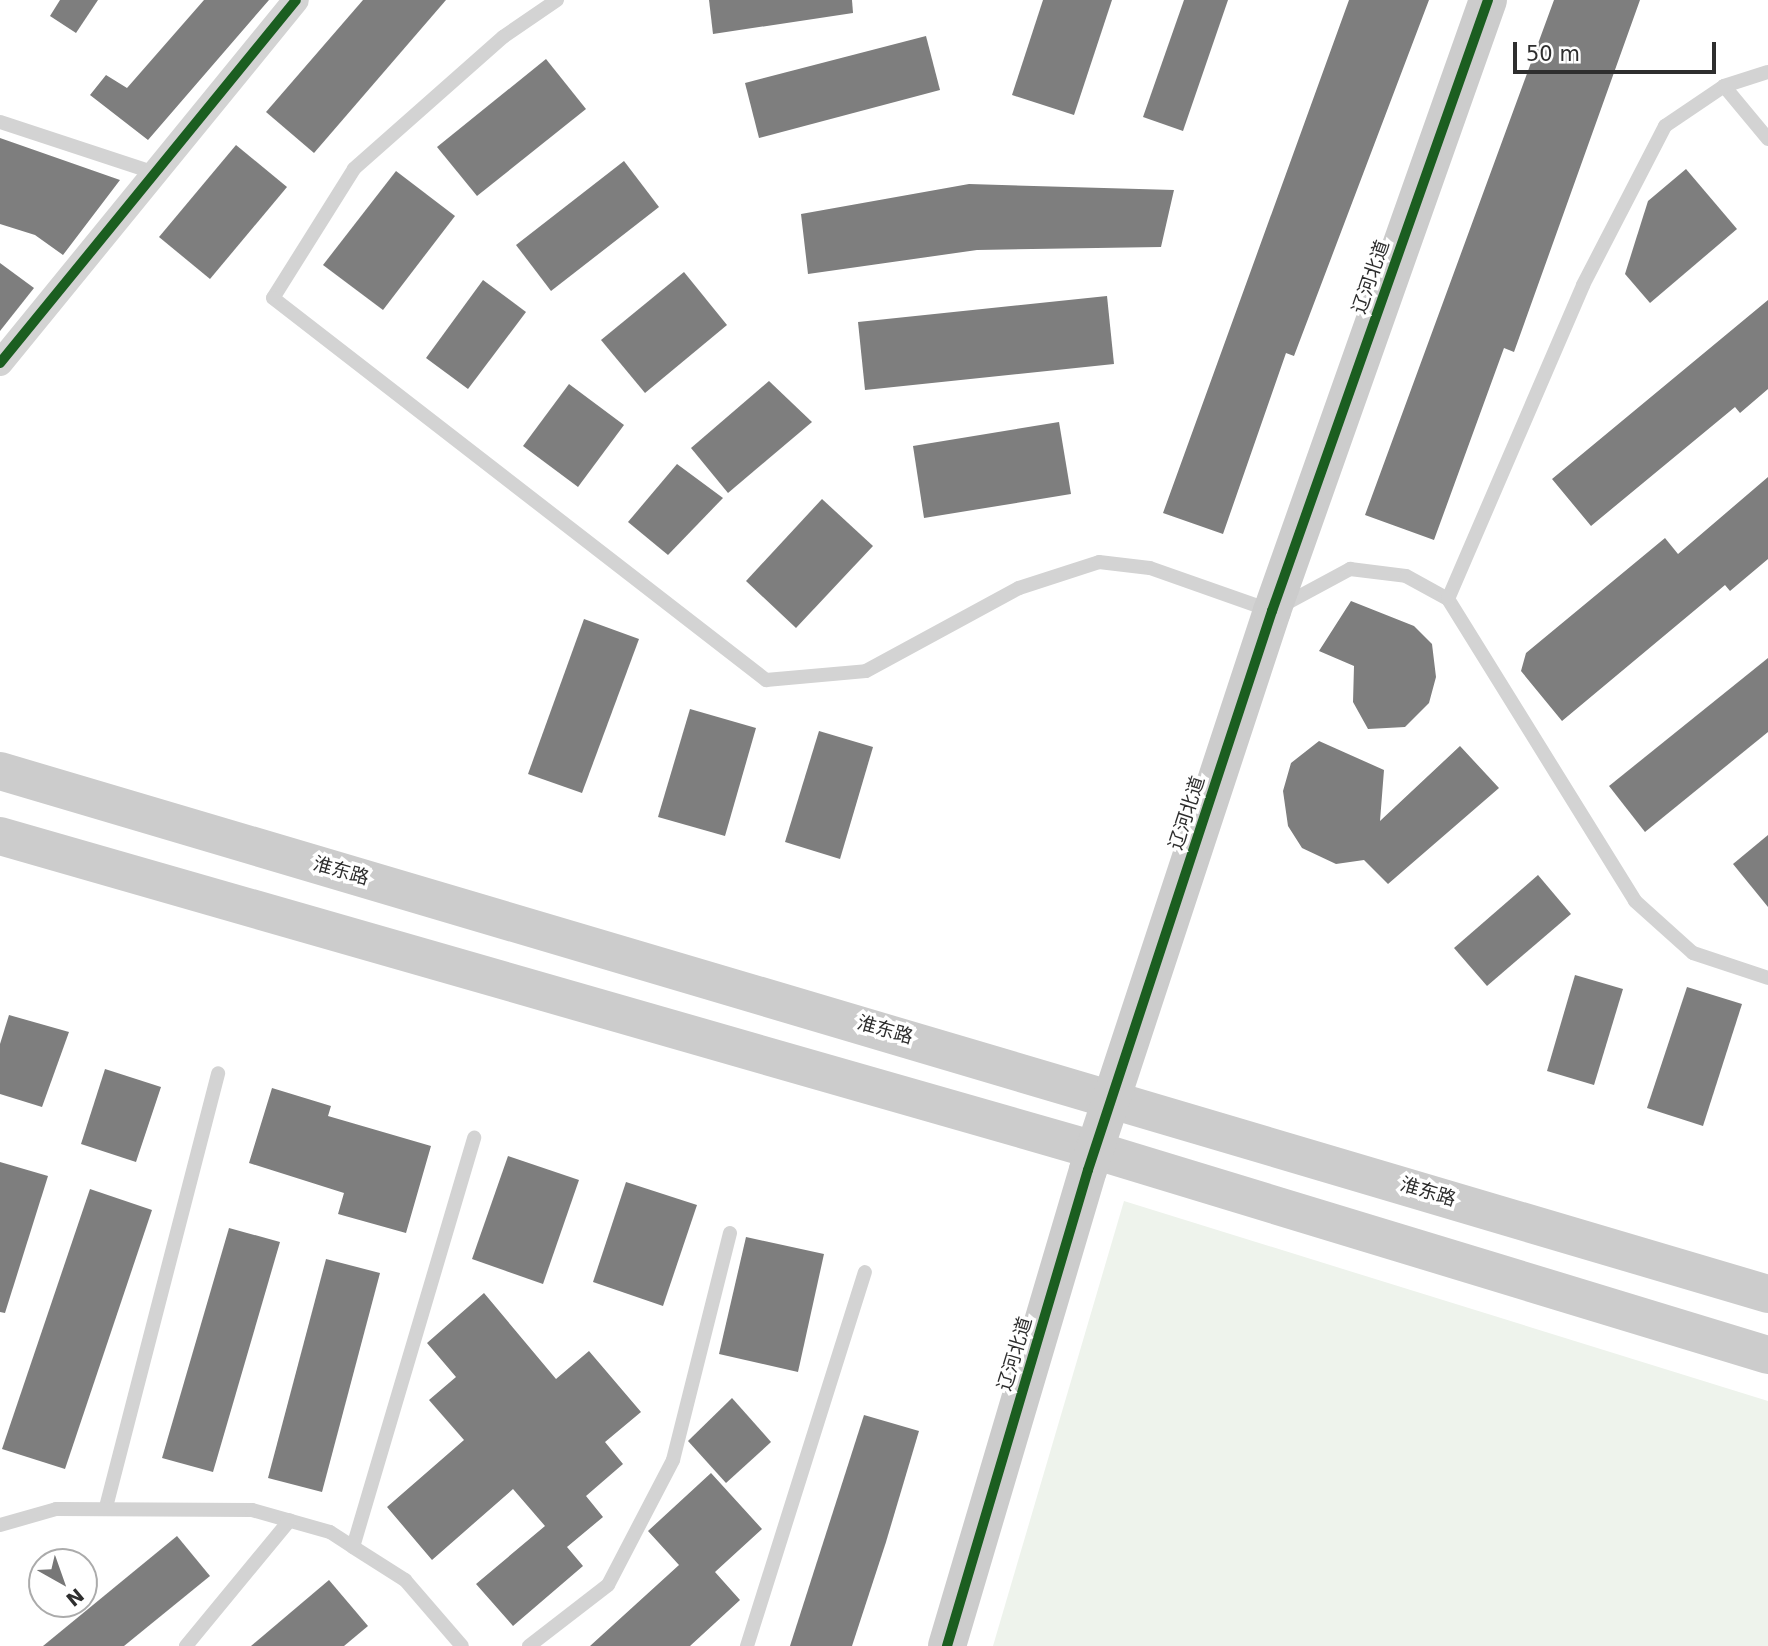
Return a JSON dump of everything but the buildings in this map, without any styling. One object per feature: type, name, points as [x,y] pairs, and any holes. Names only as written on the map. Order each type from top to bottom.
[{"type":"main road","name":"辽河北道","points":[[947,1646],[1094,1150],[1272,611],[1487,0]]},
{"type":"main road","name":"淮东路","points":[[0,771],[1112,1097],[1768,1294]]},
{"type":"main road","points":[[0,836],[1094,1150],[1768,1355]]},
{"type":"street","points":[[0,363],[296,0]]},
{"type":"lane","points":[[557,0],[503,37],[354,169],[273,298],[766,680],[866,671],[1018,588],[1099,562],[1150,568],[1272,611],[1350,569],[1406,576],[1448,599],[1635,901],[1693,953],[1768,978]]},
{"type":"lane","points":[[1448,599],[1583,285],[1665,126],[1724,86],[1768,72]]},
{"type":"lane","points":[[1724,86],[1768,139]]},
{"type":"lane","points":[[0,122],[155,173]]},
{"type":"lane","points":[[106,1507],[218,1073]]},
{"type":"lane","points":[[354,1546],[474,1138]]},
{"type":"lane","points":[[529,1646],[608,1585],[673,1460],[730,1233]]},
{"type":"lane","points":[[747,1646],[865,1272]]},
{"type":"lane","points":[[0,1525],[56,1509],[106,1507],[252,1510],[330,1532],[354,1546],[405,1580],[462,1646]]},
{"type":"lane","points":[[186,1646],[290,1520]]},
{"type":"shaded area","points":[[1124,1201],[1768,1401],[1768,1646],[993,1646]]},
{"type":"cycle path","points":[[0,363],[296,0]]},
{"type":"cycle path","points":[[947,1646],[1088,1170],[1272,611],[1488,0]]}]
